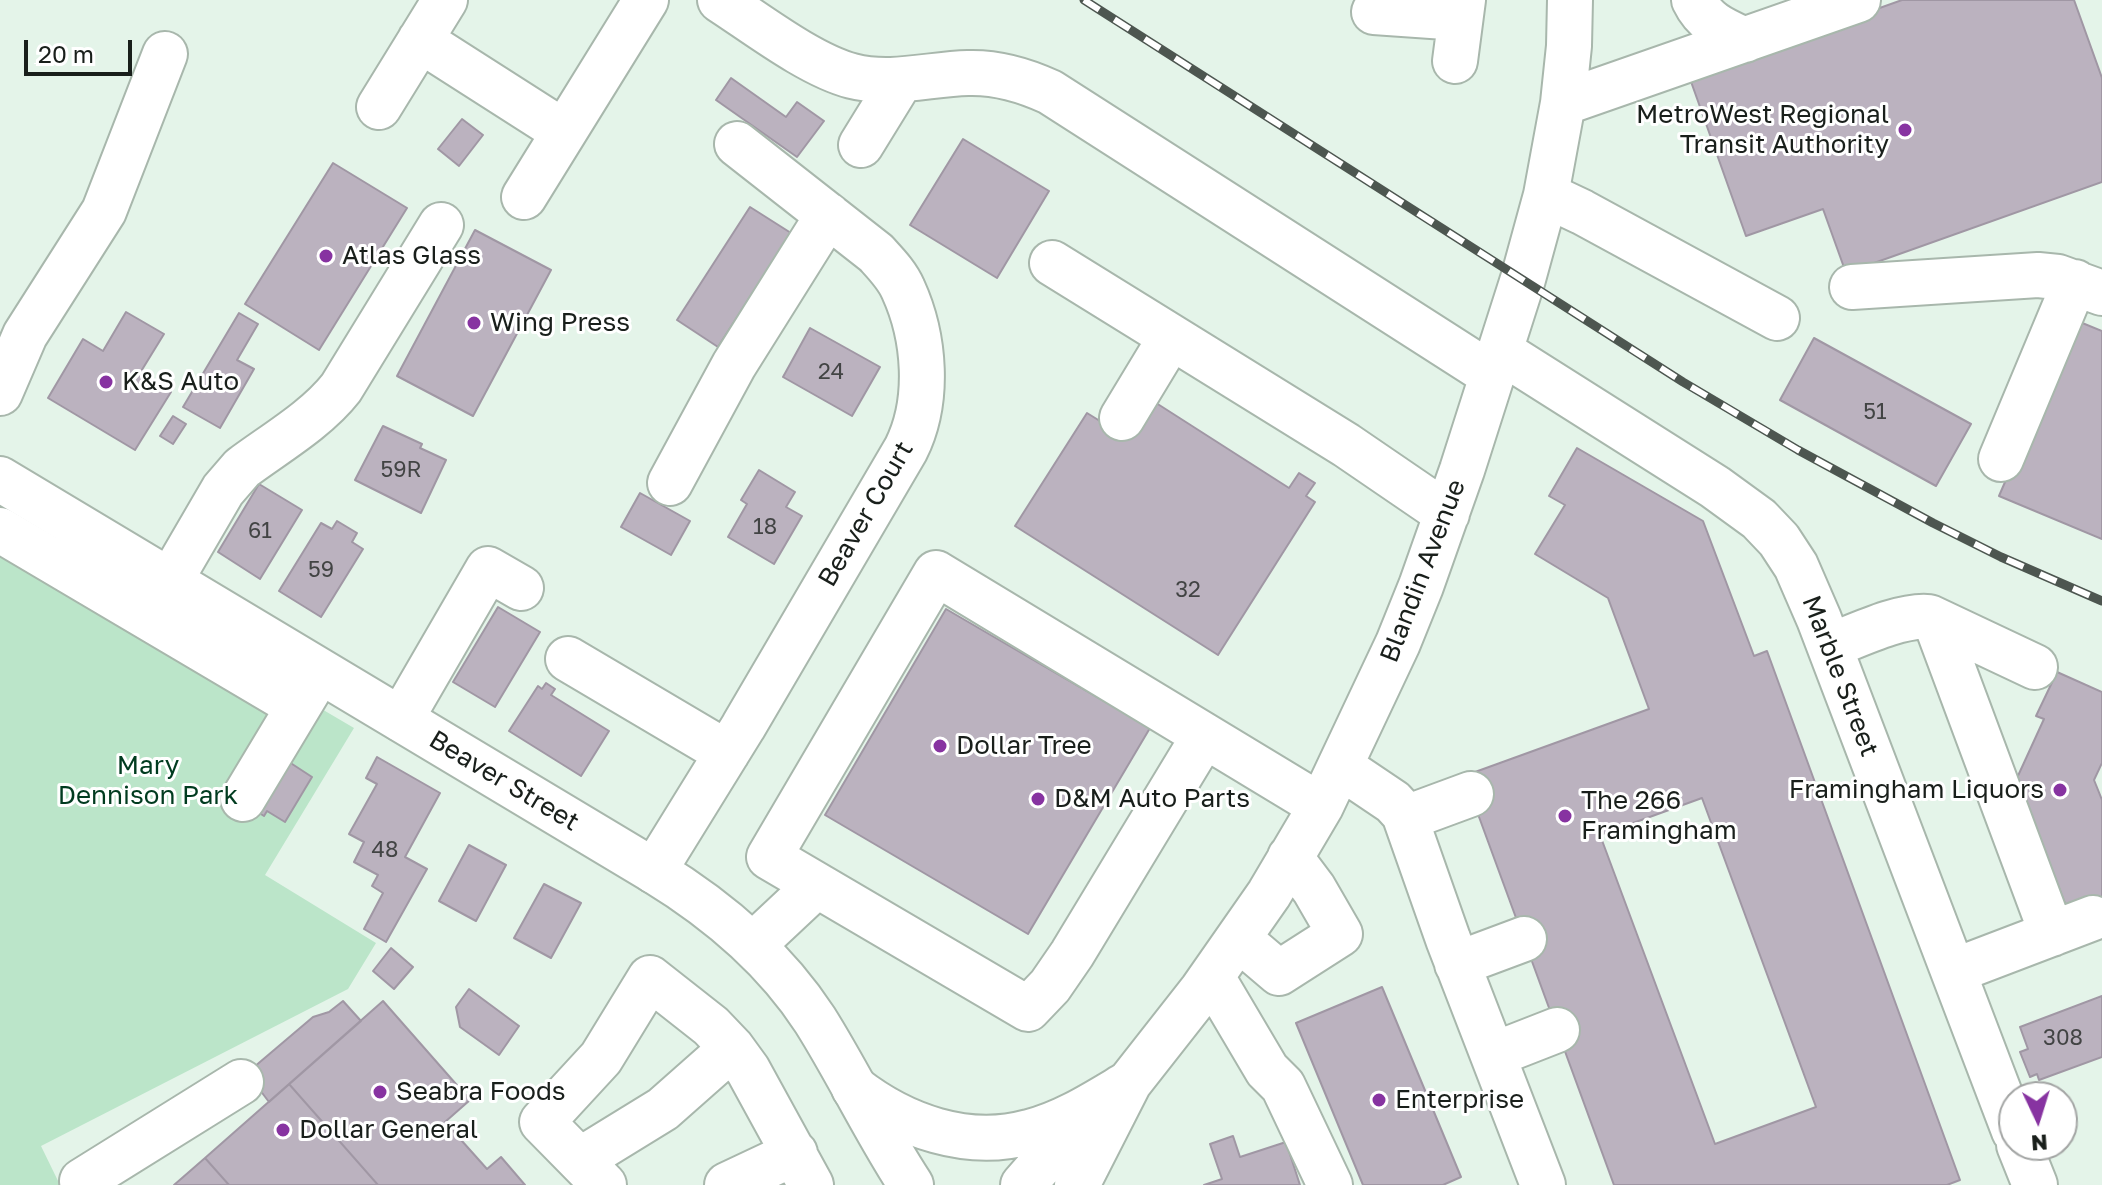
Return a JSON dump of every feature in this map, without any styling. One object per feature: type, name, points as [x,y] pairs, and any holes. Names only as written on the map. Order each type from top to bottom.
[{"type":"street","points":[[379,107],[445,0]]},
{"type":"street","points":[[524,197],[646,0]]},
{"type":"street","name":"Marble Street","points":[[720,0],[806,56],[852,76],[901,80],[987,73],[1021,79],[1050,92],[1496,363],[1715,487],[1759,519],[1779,540],[1796,566],[1830,646],[1998,1088]]},
{"type":"street","name":"Blandin Avenue","points":[[1077,1185],[1129,1083],[1239,939],[1321,806],[1398,643],[1447,514],[1523,279],[1546,195],[1563,103],[1570,0]]},
{"type":"street","points":[[1694,0],[1717,28],[1745,40]]},
{"type":"street","points":[[1563,103],[1858,0]]},
{"type":"street","points":[[1374,12],[1462,9],[1455,61]]},
{"type":"street","points":[[420,40],[564,132]]},
{"type":"street","points":[[0,393],[25,335],[104,211],[165,54]]},
{"type":"street","points":[[861,145],[901,80]]},
{"type":"street","name":"Beaver Court","points":[[654,871],[906,449],[917,423],[921,394],[914,321],[895,275],[876,253],[737,144]]},
{"type":"street","points":[[1546,195],[1777,318]]},
{"type":"street","points":[[670,483],[734,365],[828,215]]},
{"type":"street","points":[[170,581],[232,478],[332,400],[441,225]]},
{"type":"street","points":[[1052,263],[1346,445],[1447,514]]},
{"type":"street","points":[[1852,287],[2019,275],[2058,277],[2088,288],[2001,459]]},
{"type":"street","points":[[1122,418],[1171,337]]},
{"type":"street","name":"Beaver Street","points":[[0,479],[170,581],[309,688],[401,719],[706,904],[753,945],[807,1010],[911,1185]]},
{"type":"street","points":[[0,530],[309,688],[243,799]]},
{"type":"street","points":[[401,719],[488,569],[521,588]]},
{"type":"street","points":[[1204,736],[1072,954],[1050,986],[1028,1009],[769,857],[936,573],[1321,806]]},
{"type":"street","points":[[1830,646],[1908,617],[1923,616],[2035,667]]},
{"type":"street","points":[[1935,620],[2052,934]]},
{"type":"street","points":[[568,659],[727,753]]},
{"type":"street","points":[[1341,767],[1393,802],[1406,818],[1457,964],[1543,1185]]},
{"type":"street","points":[[1406,818],[1471,794]]},
{"type":"street","points":[[1242,1027],[1279,973],[1340,934],[1314,889],[1290,857]]},
{"type":"street","points":[[753,945],[817,885]]},
{"type":"street","points":[[1954,971],[2093,918]]},
{"type":"street","points":[[1239,939],[1279,973]]},
{"type":"street","points":[[1457,964],[1524,939]]},
{"type":"street","points":[[1212,977],[1267,1070],[1283,1086],[1330,1185]]},
{"type":"street","points":[[727,1185],[803,1169],[748,1070],[732,1048],[711,1026],[650,978],[601,1058],[542,1122],[592,1176],[732,1048]]},
{"type":"street","points":[[1493,1055],[1557,1030]]},
{"type":"street","points":[[84,1185],[82,1181],[241,1082]]},
{"type":"street","points":[[854,1088],[889,1111],[928,1128],[963,1137],[995,1137],[1028,1133],[1053,1124],[1129,1083]]},
{"type":"street","name":"Blandin Avenue","points":[[1023,1185],[1071,1130],[1129,1083]]},
{"type":"street","points":[[2025,1161],[2035,1185]]},
{"type":"green space","name":"Mary Dennison Park","points":[[0,520],[354,728],[265,875],[376,943],[348,989],[41,1146],[60,1185],[0,1185]]},
{"type":"building","name":"MetroWest Regional Transit Authority","points":[[1902,0],[2074,0],[2102,78],[2102,182],[1846,273],[1823,209],[1746,236],[1689,76]]},
{"type":"building","points":[[731,78],[786,117],[797,102],[824,121],[797,157],[716,100]]},
{"type":"building","points":[[462,119],[483,135],[459,166],[438,149]]},
{"type":"building","points":[[963,139],[1049,191],[997,278],[910,225]]},
{"type":"building","name":"Atlas Glass","points":[[333,163],[407,208],[319,350],[245,304]]},
{"type":"building","points":[[750,207],[791,233],[718,347],[677,320]]},
{"type":"building","name":"Wing Press","points":[[475,230],[551,270],[473,416],[397,376]]},
{"type":"building","name":"K&S Auto","points":[[126,312],[164,334],[140,373],[171,392],[135,450],[48,398],[83,339],[103,351]]},
{"type":"building","points":[[239,313],[258,324],[237,360],[254,369],[220,428],[183,407]]},
{"type":"building","points":[[2075,320],[2102,331],[2102,539],[1999,496]]},
{"type":"building","points":[[810,328],[880,367],[852,416],[783,377]]},
{"type":"building","points":[[1814,338],[1971,424],[1936,486],[1780,400]]},
{"type":"building","points":[[1153,401],[1289,488],[1299,473],[1315,483],[1306,496],[1315,502],[1218,655],[1015,526],[1087,413],[1129,439]]},
{"type":"building","points":[[173,416],[186,424],[173,444],[160,436]]},
{"type":"building","points":[[383,426],[422,444],[420,448],[446,460],[421,513],[355,480]]},
{"type":"building","name":"The 266 Framingham","points":[[1577,448],[1703,521],[1754,656],[1767,651],[1960,1180],[1947,1185],[1614,1185],[1464,776],[1649,709],[1608,598],[1535,554],[1565,505],[1549,496]],"holes":[[[1702,798],[1816,1107],[1715,1144],[1600,835]]]},
{"type":"building","points":[[759,470],[795,492],[786,507],[802,516],[774,564],[728,537],[747,504],[741,500]]},
{"type":"building","points":[[259,484],[302,510],[260,579],[218,552]]},
{"type":"building","points":[[640,493],[690,521],[671,555],[621,527]]},
{"type":"building","points":[[337,521],[357,533],[352,542],[363,549],[321,617],[279,591],[321,523],[332,529]]},
{"type":"building","points":[[498,607],[540,632],[495,707],[453,682]]},
{"type":"building","points":[[946,609],[1150,728],[1028,934],[825,815]]},
{"type":"building","name":"Framingham Liquors","points":[[2057,672],[2102,692],[2102,763],[2094,780],[2102,800],[2102,901],[2069,914],[2017,778],[2044,719],[2036,716]]},
{"type":"building","points":[[546,683],[555,689],[551,695],[609,731],[581,776],[509,731],[538,686],[542,689]]},
{"type":"building","points":[[377,757],[440,793],[405,857],[427,869],[386,942],[364,929],[383,893],[372,886],[378,875],[354,862],[364,842],[349,834],[377,784],[366,778]]},
{"type":"building","points":[[286,760],[312,777],[285,822],[267,811],[264,816],[250,807]]},
{"type":"building","points":[[469,845],[506,865],[476,921],[439,901]]},
{"type":"building","points":[[544,884],[581,903],[551,958],[514,938]]},
{"type":"building","points":[[391,948],[413,967],[394,989],[373,971]]},
{"type":"building","name":"Enterprise","points":[[1382,987],[1461,1177],[1443,1185],[1363,1185],[1296,1023]]},
{"type":"building","points":[[469,989],[519,1026],[499,1055],[460,1027],[456,1007]]},
{"type":"building","points":[[2102,996],[2102,1057],[2039,1080],[2037,1074],[2030,1077],[2020,1052],[2028,1049],[2020,1027]]},
{"type":"building","points":[[343,1001],[361,1021],[269,1102],[247,1073],[313,1017],[329,1012]]},
{"type":"building","name":"Seabra Foods","points":[[383,1001],[470,1100],[445,1122],[487,1169],[501,1157],[525,1185],[378,1185],[289,1084]]},
{"type":"building","name":"Dollar General","points":[[289,1084],[378,1185],[229,1185],[205,1158]]},
{"type":"building","points":[[1233,1136],[1240,1157],[1286,1142],[1300,1185],[1204,1185],[1222,1179],[1210,1144]]},
{"type":"building","points":[[205,1158],[229,1185],[174,1185]]},
{"type":"railway","points":[[1084,0],[1683,382],[1798,450],[2001,557],[2102,601]]},
{"type":"place","name":"MetroWest Regional Transit Authority","points":[[1905,130]]},
{"type":"place","name":"Atlas Glass","points":[[326,256]]},
{"type":"place","name":"Wing Press","points":[[474,323]]},
{"type":"place","name":"K&S Auto","points":[[106,382]]},
{"type":"place","name":"Dollar Tree","points":[[940,746]]},
{"type":"place","name":"Framingham Liquors","points":[[2060,790]]},
{"type":"place","name":"D&M Auto Parts","points":[[1038,799]]},
{"type":"place","name":"The 266 Framingham","points":[[1565,816]]},
{"type":"place","name":"Seabra Foods","points":[[380,1092]]},
{"type":"place","name":"Enterprise","points":[[1379,1100]]},
{"type":"place","name":"Dollar General","points":[[283,1130]]}]
